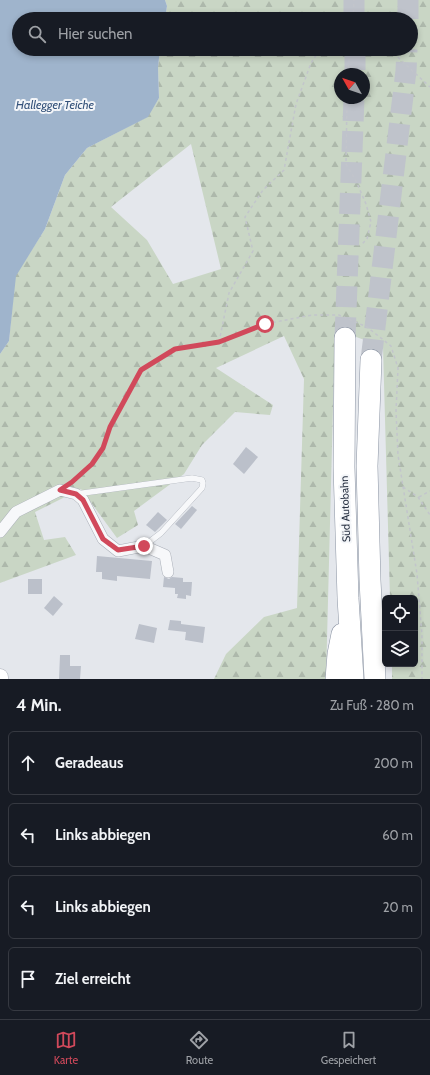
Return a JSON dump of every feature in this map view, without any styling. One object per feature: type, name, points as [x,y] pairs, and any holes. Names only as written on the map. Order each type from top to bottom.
[{"type":"highway","name":"Süd Autobahn","points":[[345,338],[344,466],[348,598],[353,679]]},
{"type":"highway","name":"Süd Autobahn","points":[[371,360],[368,466],[370,580],[375,679]]},
{"type":"highway","points":[[336,679],[338,654],[348,598]]},
{"type":"street","points":[[0,532],[16,512],[60,490],[76,494],[83,500],[103,539],[118,550],[144,546],[165,555],[168,572]]},
{"type":"lane","points":[[76,494],[192,478],[202,480],[202,488],[161,533],[144,546]]},
{"type":"path","points":[[354,0],[354,12]]},
{"type":"path","points":[[219,342],[229,293],[253,251],[245,217],[263,190],[284,170],[296,104],[311,63],[316,56]]},
{"type":"path","points":[[348,68],[349,56]]},
{"type":"path","points":[[397,56],[430,87]]},
{"type":"path","points":[[347,104],[346,164],[356,181],[366,204],[371,222],[367,239],[361,245]]},
{"type":"path","points":[[60,490],[72,482],[92,464],[103,448],[110,427],[141,370],[175,349],[219,342],[265,324],[312,314],[338,315],[367,327],[391,346],[398,368],[396,411],[398,455],[418,580],[422,635],[422,679]]},
{"type":"path","points":[[403,487],[418,497],[430,515]]},
{"type":"path","points":[[418,497],[430,491]]},
{"type":"green space","points":[[165,0],[430,0],[430,679],[392,679],[392,667],[418,667],[418,595],[390,595],[383,347],[335,329],[326,679],[214,679],[226,654],[264,617],[297,608],[304,379],[284,336],[216,368],[273,405],[270,415],[235,412],[202,445],[184,474],[134,511],[138,525],[117,538],[81,489],[35,512],[44,540],[65,537],[76,555],[0,583],[0,354],[9,341],[15,276],[45,229],[65,175],[87,148],[147,117],[159,98],[159,56],[418,56],[418,12],[166,12],[167,6]],"holes":[[[191,144],[221,269],[173,284],[147,240],[111,207]]]},
{"type":"water","name":"Hallegger Teiche","points":[[0,0],[165,0],[167,6],[166,12],[12,12],[12,56],[159,56],[159,98],[148,117],[87,148],[65,175],[45,229],[16,276],[9,341],[0,354]]},
{"type":"building","points":[[246,447],[258,457],[244,474],[233,464]]},
{"type":"building","points":[[192,506],[197,510],[181,529],[175,524]]},
{"type":"building","points":[[158,512],[167,520],[155,532],[146,525]]},
{"type":"building","points":[[97,556],[152,561],[150,579],[117,576],[117,581],[102,579],[102,572],[96,572]]},
{"type":"building","points":[[164,577],[169,579],[172,577],[183,578],[183,582],[192,582],[191,596],[186,595],[186,599],[177,598],[178,594],[175,594],[175,588],[163,587]]},
{"type":"building","points":[[28,579],[42,579],[42,594],[28,594]]},
{"type":"building","points":[[54,596],[63,604],[53,616],[44,608]]},
{"type":"building","points":[[170,620],[181,621],[181,624],[205,627],[203,643],[185,640],[186,632],[168,630]]},
{"type":"building","points":[[139,624],[157,628],[154,643],[135,639]]},
{"type":"building","points":[[60,655],[70,655],[70,666],[81,666],[80,679],[59,679]]},
{"type":"tunnel","points":[[354,0],[354,12]]},
{"type":"tunnel","points":[[408,0],[408,12]]},
{"type":"tunnel","points":[[355,56],[355,68]]},
{"type":"tunnel","points":[[371,360],[407,56]]},
{"type":"tunnel","points":[[345,338],[354,104]]},
{"type":"route","points":[[144,546],[118,550],[103,539],[83,500],[76,494],[60,490],[72,482],[92,464],[103,448],[110,427],[141,370],[175,349],[219,342],[265,324]]}]
